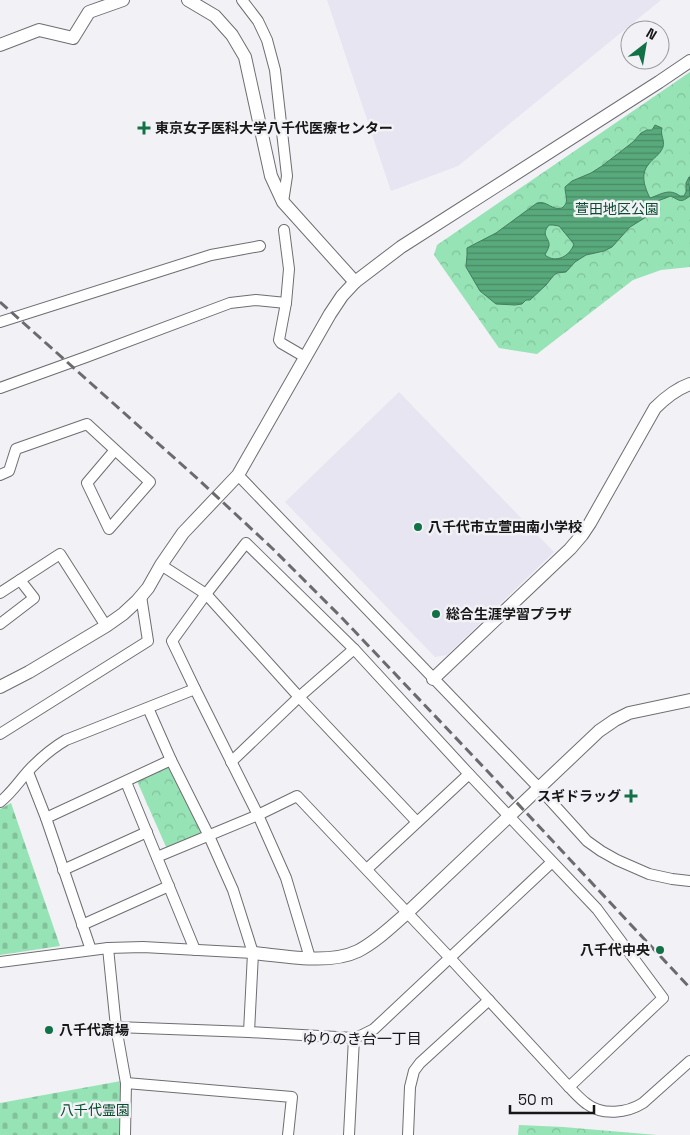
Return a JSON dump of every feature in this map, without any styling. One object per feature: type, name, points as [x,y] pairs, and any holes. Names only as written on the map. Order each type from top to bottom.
[{"type":"street","points":[[0,45],[39,30],[73,38],[89,12],[123,0]]},
{"type":"street","points":[[188,0],[215,16],[232,35],[245,57],[271,176],[284,202],[355,282]]},
{"type":"street","points":[[242,0],[258,20],[267,40],[275,70],[287,176],[284,202]]},
{"type":"street","points":[[0,687],[106,626],[123,614],[141,596],[183,533],[238,475],[305,357],[342,296],[355,282],[401,247],[690,61]]},
{"type":"street","points":[[284,230],[289,269],[286,303],[279,340],[305,357]]},
{"type":"street","points":[[0,322],[211,255],[260,246]]},
{"type":"street","points":[[0,388],[230,303],[256,300],[286,303]]},
{"type":"street","points":[[433,679],[576,542],[590,523],[655,408],[665,398],[690,384]]},
{"type":"street","points":[[0,475],[10,471],[16,449],[87,424],[150,482],[109,529],[86,483],[115,450]]},
{"type":"street","points":[[238,475],[539,788],[587,841],[617,860],[649,874],[690,881]]},
{"type":"street","points":[[310,958],[286,878],[258,815],[172,641],[246,543],[354,649],[597,909],[663,998],[569,1087]]},
{"type":"street","points":[[0,593],[60,554],[106,626]]},
{"type":"street","points":[[161,565],[206,594],[417,822]]},
{"type":"street","points":[[0,624],[34,598],[20,580]]},
{"type":"street","points":[[0,734],[148,641],[141,596]]},
{"type":"street","points":[[231,762],[299,696],[354,649]]},
{"type":"street","points":[[0,802],[50,751],[66,740],[195,689]]},
{"type":"street","points":[[0,962],[108,948],[143,947],[320,959],[346,955],[357,951],[380,936],[407,913],[599,731],[629,713],[690,700]]},
{"type":"street","points":[[148,708],[233,890],[253,953],[249,1032]]},
{"type":"street","points":[[46,818],[172,760]]},
{"type":"street","points":[[28,772],[46,818],[91,950]]},
{"type":"street","points":[[367,869],[469,774]]},
{"type":"street","points":[[126,782],[195,950]]},
{"type":"street","points":[[157,857],[258,815],[297,796],[588,1105],[618,1112],[635,1108],[690,1060]]},
{"type":"street","points":[[63,870],[147,832]]},
{"type":"street","points":[[116,1027],[354,1038],[362,1035],[374,1029],[552,862]]},
{"type":"street","points":[[82,925],[169,886]]},
{"type":"street","points":[[108,948],[116,1027],[126,1083],[126,1135]]},
{"type":"street","points":[[408,1135],[410,1087],[414,1071],[489,1000]]},
{"type":"street","points":[[349,1135],[354,1038]]},
{"type":"street","points":[[126,1083],[292,1097],[288,1135]]},
{"type":"shaded area","points":[[327,0],[661,0],[637,20],[620,20],[620,34],[458,166],[391,191]]},
{"type":"shaded area","points":[[655,125],[662,128],[663,147],[644,173],[645,186],[650,198],[669,192],[684,196],[689,177],[690,196],[680,200],[671,196],[652,203],[653,210],[651,214],[630,227],[612,247],[586,255],[575,262],[566,272],[557,273],[530,300],[526,300],[522,304],[496,304],[480,291],[466,267],[467,248],[496,233],[537,203],[541,202],[558,209],[562,208],[566,203],[565,187],[572,181],[602,166],[633,142],[641,133],[652,130]],"holes":[[[549,225],[559,226],[574,244],[566,255],[558,259],[549,258],[545,255],[549,246],[545,232]]]},
{"type":"shaded area","points":[[399,392],[554,552],[447,655],[435,657],[285,502]]},
{"type":"green space","name":"萱田地区公園","points":[[690,72],[690,267],[661,270],[633,280],[537,354],[499,348],[434,255],[437,245]]},
{"type":"green space","points":[[166,767],[171,769],[203,830],[201,836],[167,849],[137,781]]},
{"type":"green space","points":[[11,803],[60,946],[0,955],[0,809]]},
{"type":"green space","name":"八千代霊園","points":[[121,1081],[119,1135],[0,1135],[0,1103]]},
{"type":"green space","points":[[519,1125],[563,1127],[657,1135],[518,1135]]},
{"type":"railway","points":[[0,302],[199,480],[273,549],[343,619],[690,988]]},
{"type":"place","name":"東京女子医科大学八千代医療センター","points":[[144,128]]},
{"type":"place","name":"八千代市立萱田南小学校","points":[[418,527]]},
{"type":"place","name":"総合生涯学習プラザ","points":[[436,614]]},
{"type":"place","name":"スギドラッグ","points":[[631,796]]},
{"type":"place","name":"八千代中央","points":[[660,950]]},
{"type":"place","name":"八千代斎場","points":[[49,1030]]},
{"type":"district","name":"ゆりのき台一丁目","points":[[362,1038]]}]
